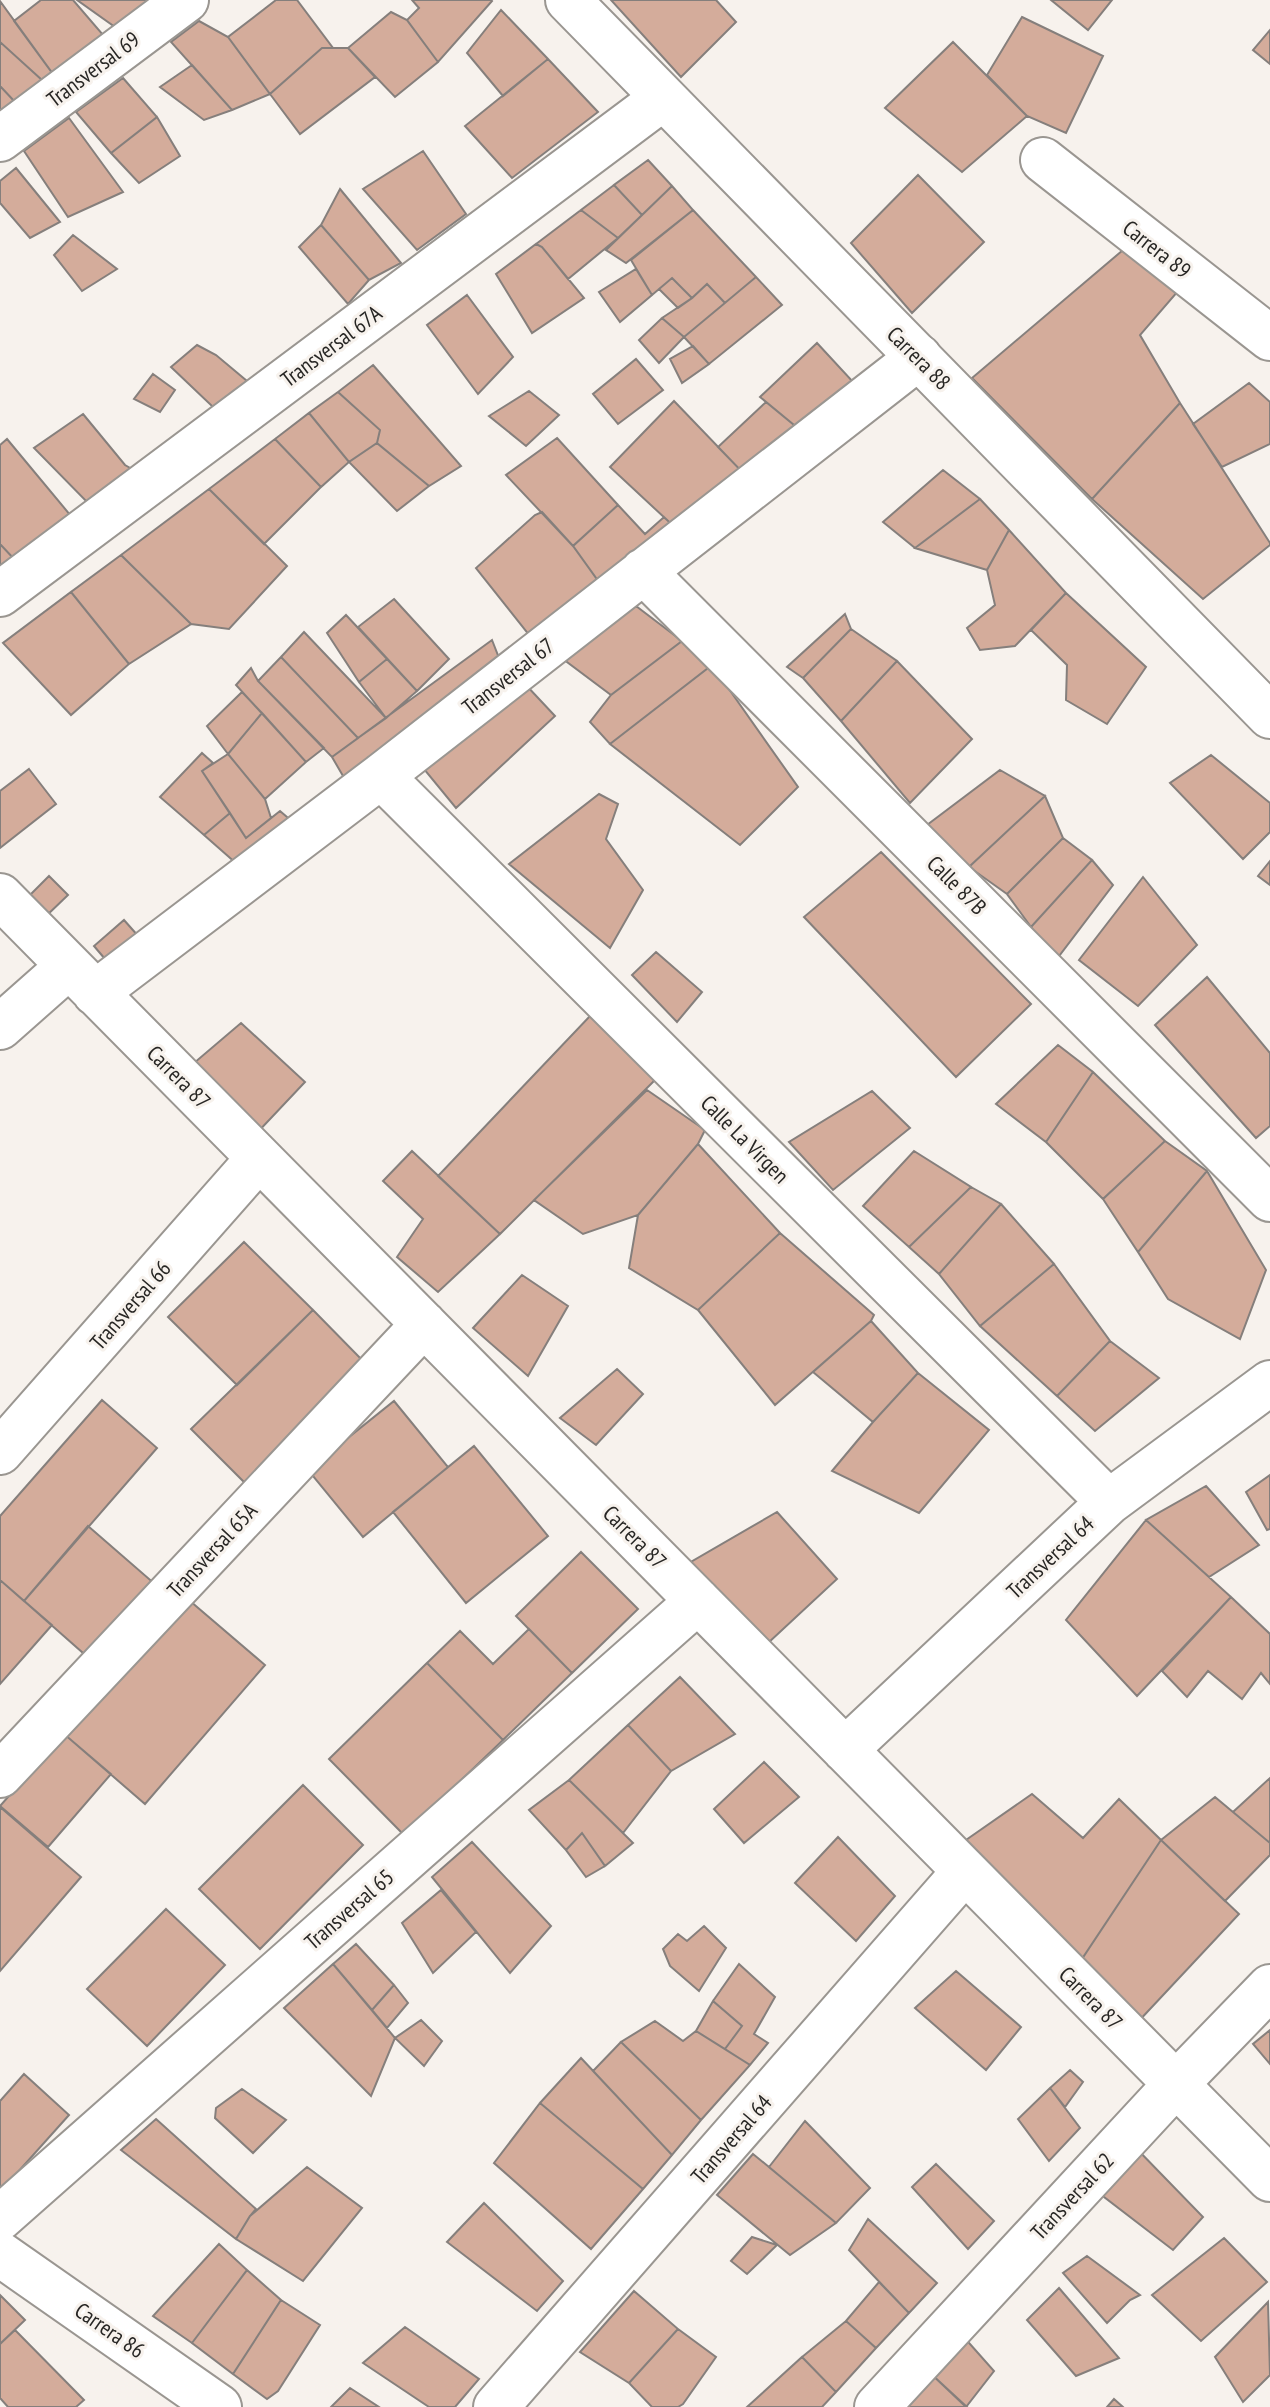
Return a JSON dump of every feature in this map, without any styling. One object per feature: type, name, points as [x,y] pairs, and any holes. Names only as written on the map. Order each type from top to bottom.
[{"type":"street","name":"Transversal 69","points":[[0,139],[186,0]]},
{"type":"street","name":"Carrera 88","points":[[568,0],[1270,716]]},
{"type":"street","name":"Transversal 67A","points":[[0,594],[663,98]]},
{"type":"street","name":"Carrera 89","points":[[1043,160],[1270,338]]},
{"type":"street","name":"Transversal 67","points":[[0,1027],[82,980],[381,776],[919,357]]},
{"type":"street","name":"Calle 87B","points":[[643,571],[1270,1199]]},
{"type":"street","name":"Calle La Virgen","points":[[381,776],[1109,1502]]},
{"type":"street","name":"Carrera 87","points":[[0,896],[1270,2179]]},
{"type":"street","name":"Transversal 66","points":[[0,1452],[259,1158]]},
{"type":"street","name":"Transversal 65A","points":[[0,1775],[424,1324]]},
{"type":"street","name":"Transversal 64","points":[[845,1750],[1109,1502],[1270,1383]]},
{"type":"street","name":"Transversal 65","points":[[0,2218],[698,1601]]},
{"type":"street","name":"Transversal 64","points":[[496,2407],[965,1871]]},
{"type":"street","name":"Transversal 62","points":[[877,2407],[1270,1987]]},
{"type":"street","name":"Carrera 86","points":[[0,2254],[219,2407]]},
{"type":"building","points":[[41,0],[73,0],[104,36],[53,74],[14,21]]},
{"type":"building","points":[[77,0],[152,0],[115,27]]},
{"type":"building","points":[[276,0],[297,0],[333,48],[322,48],[270,94],[228,37]]},
{"type":"building","points":[[412,0],[492,1],[438,62],[407,20],[419,8]]},
{"type":"building","points":[[611,0],[716,0],[736,22],[681,77]]},
{"type":"building","points":[[1051,0],[1112,0],[1088,30]]},
{"type":"building","points":[[0,1],[53,74],[43,81],[0,42]]},
{"type":"building","points":[[501,10],[548,59],[503,96],[467,53]]},
{"type":"building","points":[[391,12],[407,20],[438,62],[395,97],[348,48]]},
{"type":"building","points":[[1022,17],[1103,56],[1066,133],[1027,116],[987,75]]},
{"type":"building","points":[[199,21],[228,37],[270,94],[232,110],[171,42]]},
{"type":"building","points":[[1270,30],[1270,64],[1253,50]]},
{"type":"building","points":[[0,42],[43,81],[15,102],[0,86]]},
{"type":"building","points":[[953,42],[1027,116],[962,172],[885,108]]},
{"type":"building","points":[[322,48],[348,48],[375,77],[300,134],[270,94]]},
{"type":"building","points":[[548,59],[598,112],[512,178],[465,126]]},
{"type":"building","points":[[192,65],[232,110],[204,120],[160,87]]},
{"type":"building","points":[[123,78],[157,117],[111,153],[76,112]]},
{"type":"building","points":[[0,86],[15,102],[0,114]]},
{"type":"building","points":[[157,117],[180,156],[139,183],[111,153]]},
{"type":"building","points":[[69,118],[123,192],[68,217],[24,151]]},
{"type":"building","points":[[423,151],[466,214],[417,250],[363,189]]},
{"type":"building","points":[[648,160],[672,186],[642,215],[614,185]]},
{"type":"building","points":[[16,168],[60,222],[30,238],[0,203],[0,181]]},
{"type":"building","points":[[918,175],[984,242],[912,313],[851,243]]},
{"type":"building","points":[[614,185],[642,215],[618,238],[581,210]]},
{"type":"building","points":[[672,186],[693,210],[626,263],[606,250]]},
{"type":"building","points":[[340,189],[401,263],[369,280],[321,225]]},
{"type":"building","points":[[581,210],[618,238],[568,279],[542,247],[536,244]]},
{"type":"building","points":[[693,210],[756,277],[725,303],[707,284],[692,298],[672,278],[652,295],[631,260]]},
{"type":"building","points":[[321,225],[369,280],[348,304],[299,247]]},
{"type":"building","points":[[73,235],[117,269],[82,291],[54,255]]},
{"type":"building","points":[[536,244],[542,247],[584,298],[532,333],[496,274]]},
{"type":"building","points":[[1123,250],[1179,290],[1140,335],[1180,403],[1092,499],[972,378]]},
{"type":"building","points":[[636,269],[652,295],[620,322],[599,292]]},
{"type":"building","points":[[756,277],[782,305],[709,364],[684,337]]},
{"type":"building","points":[[672,278],[692,298],[678,308],[659,289]]},
{"type":"building","points":[[707,284],[725,303],[684,337],[662,318]]},
{"type":"building","points":[[467,295],[513,357],[478,394],[427,325]]},
{"type":"building","points":[[662,318],[684,337],[659,363],[639,340]]},
{"type":"building","points":[[817,343],[867,397],[811,439],[760,397]]},
{"type":"building","points":[[197,345],[216,355],[247,381],[213,407],[171,367]]},
{"type":"building","points":[[693,346],[709,364],[682,383],[670,359]]},
{"type":"building","points":[[636,359],[663,390],[618,424],[593,394]]},
{"type":"building","points":[[373,365],[461,466],[429,486],[377,443],[380,430],[338,392]]},
{"type":"building","points":[[153,374],[175,390],[160,412],[134,399]]},
{"type":"building","points":[[1249,383],[1270,402],[1270,444],[1222,467],[1193,424]]},
{"type":"building","points":[[529,391],[559,415],[526,446],[489,416]]},
{"type":"building","points":[[338,392],[380,430],[377,443],[349,462],[309,413]]},
{"type":"building","points":[[674,401],[751,481],[681,533],[610,467]]},
{"type":"building","points":[[766,402],[811,439],[751,481],[718,447]]},
{"type":"building","points":[[1180,403],[1270,543],[1203,599],[1092,499]]},
{"type":"building","points":[[309,413],[349,462],[321,487],[275,439]]},
{"type":"building","points":[[83,414],[125,465],[132,469],[88,503],[34,448]]},
{"type":"building","points":[[557,438],[618,505],[573,546],[506,475]]},
{"type":"building","points":[[7,439],[71,516],[15,560],[0,544],[0,445]]},
{"type":"building","points":[[275,439],[321,487],[264,544],[209,489]]},
{"type":"building","points":[[377,443],[429,486],[397,511],[349,462]]},
{"type":"building","points":[[943,470],[980,499],[915,548],[883,522]]},
{"type":"building","points":[[209,489],[287,566],[229,629],[191,624],[121,555]]},
{"type":"building","points":[[980,499],[1009,530],[987,570],[915,548]]},
{"type":"building","points":[[618,505],[645,534],[664,517],[681,533],[604,589],[573,546]]},
{"type":"building","points":[[542,512],[573,546],[604,589],[534,641],[476,568]]},
{"type":"building","points":[[1009,530],[1066,593],[1015,646],[980,650],[967,628],[995,605],[987,570]]},
{"type":"building","points":[[0,544],[15,560],[0,571]]},
{"type":"building","points":[[121,555],[191,624],[129,664],[71,592]]},
{"type":"building","points":[[71,592],[129,664],[71,715],[3,643]]},
{"type":"building","points":[[1066,593],[1146,667],[1107,724],[1066,700],[1067,665],[1031,630]]},
{"type":"building","points":[[394,599],[449,659],[417,691],[358,627]]},
{"type":"building","points":[[636,606],[682,641],[611,695],[559,656]]},
{"type":"building","points":[[845,614],[851,629],[803,678],[787,667]]},
{"type":"building","points":[[346,615],[387,659],[359,682],[327,633]]},
{"type":"building","points":[[851,629],[897,661],[841,721],[803,678]]},
{"type":"building","points":[[304,632],[386,718],[358,738],[281,657]]},
{"type":"building","points":[[492,640],[499,658],[350,788],[332,757]]},
{"type":"building","points":[[682,641],[712,665],[610,744],[590,722],[611,695]]},
{"type":"building","points":[[281,657],[358,738],[332,757],[258,681]]},
{"type":"building","points":[[387,659],[417,691],[386,718],[359,682]]},
{"type":"building","points":[[897,661],[972,739],[910,803],[841,721]]},
{"type":"building","points":[[712,665],[798,787],[740,845],[610,744]]},
{"type":"building","points":[[251,668],[258,681],[324,748],[306,762],[236,685]]},
{"type":"building","points":[[525,684],[555,716],[456,808],[419,763]]},
{"type":"building","points":[[242,692],[262,713],[228,754],[207,726]]},
{"type":"building","points":[[262,713],[306,762],[265,799],[228,754]]},
{"type":"building","points":[[202,753],[213,763],[202,771],[230,813],[204,835],[160,797]]},
{"type":"building","points":[[228,754],[265,799],[271,818],[246,838],[202,771]]},
{"type":"building","points":[[1211,755],[1270,803],[1270,832],[1243,859],[1170,783]]},
{"type":"building","points":[[29,769],[56,804],[0,848],[0,791]]},
{"type":"building","points":[[1000,770],[1045,796],[969,867],[923,828]]},
{"type":"building","points":[[599,794],[618,804],[606,839],[643,890],[610,948],[509,864]]},
{"type":"building","points":[[1045,796],[1063,838],[1007,894],[969,867]]},
{"type":"building","points":[[280,811],[302,830],[246,872],[204,835],[230,813],[246,838]]},
{"type":"building","points":[[1063,838],[1092,860],[1031,927],[1007,894]]},
{"type":"building","points":[[881,852],[1031,1004],[956,1077],[804,917]]},
{"type":"building","points":[[1092,860],[1113,885],[1056,960],[1031,927]]},
{"type":"building","points":[[1270,861],[1270,885],[1258,876]]},
{"type":"building","points":[[49,876],[68,895],[43,919],[25,900]]},
{"type":"building","points":[[1143,877],[1197,945],[1138,1006],[1079,960]]},
{"type":"building","points":[[124,920],[147,946],[116,972],[94,946]]},
{"type":"building","points":[[656,952],[702,992],[677,1022],[632,975]]},
{"type":"building","points":[[1207,977],[1270,1053],[1270,1126],[1256,1138],[1155,1025]]},
{"type":"building","points":[[590,1016],[656,1079],[500,1234],[438,1176]]},
{"type":"building","points":[[241,1023],[305,1082],[255,1135],[194,1063]]},
{"type":"building","points":[[1058,1045],[1093,1072],[1046,1142],[996,1104]]},
{"type":"building","points":[[1093,1072],[1165,1141],[1103,1199],[1046,1142]]},
{"type":"building","points":[[647,1090],[705,1130],[698,1144],[638,1215],[583,1234],[534,1200]]},
{"type":"building","points":[[872,1091],[910,1128],[833,1190],[789,1142]]},
{"type":"building","points":[[1165,1141],[1207,1171],[1138,1252],[1103,1199]]},
{"type":"building","points":[[698,1144],[780,1233],[698,1310],[629,1268],[638,1215]]},
{"type":"building","points":[[412,1151],[500,1234],[438,1292],[397,1257],[423,1219],[383,1181]]},
{"type":"building","points":[[914,1151],[971,1187],[909,1247],[863,1206]]},
{"type":"building","points":[[1207,1171],[1266,1270],[1240,1339],[1168,1299],[1138,1252]]},
{"type":"building","points":[[971,1187],[1001,1204],[939,1274],[909,1247]]},
{"type":"building","points":[[1001,1204],[1054,1264],[980,1326],[939,1274]]},
{"type":"building","points":[[780,1233],[874,1315],[871,1321],[775,1405],[698,1310]]},
{"type":"building","points":[[244,1242],[313,1310],[237,1385],[168,1317]]},
{"type":"building","points":[[1054,1264],[1110,1341],[1057,1396],[980,1326]]},
{"type":"building","points":[[522,1275],[568,1306],[528,1376],[473,1328]]},
{"type":"building","points":[[313,1310],[367,1365],[246,1484],[191,1429]]},
{"type":"building","points":[[871,1321],[918,1373],[873,1422],[813,1372]]},
{"type":"building","points":[[1110,1341],[1159,1378],[1095,1431],[1057,1396]]},
{"type":"building","points":[[617,1369],[643,1394],[596,1445],[560,1418]]},
{"type":"building","points":[[918,1373],[989,1430],[919,1513],[832,1471]]},
{"type":"building","points":[[102,1400],[157,1448],[24,1601],[0,1580],[0,1516]]},
{"type":"building","points":[[394,1401],[448,1467],[363,1537],[308,1470]]},
{"type":"building","points":[[474,1446],[548,1536],[466,1603],[393,1512]]},
{"type":"building","points":[[1270,1475],[1270,1529],[1267,1530],[1246,1492]]},
{"type":"building","points":[[1206,1486],[1259,1545],[1209,1577],[1146,1520]]},
{"type":"building","points":[[777,1512],[837,1579],[754,1656],[677,1570]]},
{"type":"building","points":[[1146,1520],[1231,1597],[1137,1696],[1066,1620]]},
{"type":"building","points":[[88,1526],[156,1585],[91,1660],[24,1601]]},
{"type":"building","points":[[581,1552],[638,1609],[572,1673],[516,1616]]},
{"type":"building","points":[[0,1580],[52,1625],[0,1684]]},
{"type":"building","points":[[183,1595],[265,1665],[145,1804],[64,1734]]},
{"type":"building","points":[[1231,1597],[1270,1634],[1270,1684],[1261,1673],[1242,1699],[1208,1671],[1187,1697],[1162,1671]]},
{"type":"building","points":[[529,1629],[572,1673],[503,1740],[427,1663],[460,1631],[493,1664]]},
{"type":"building","points":[[427,1663],[503,1740],[404,1835],[329,1759]]},
{"type":"building","points":[[680,1677],[735,1734],[671,1771],[628,1725]]},
{"type":"building","points":[[628,1725],[671,1771],[623,1833],[569,1780]]},
{"type":"building","points":[[64,1734],[111,1774],[48,1847],[0,1806]]},
{"type":"building","points":[[764,1762],[799,1797],[744,1843],[714,1809]]},
{"type":"building","points":[[1270,1778],[1270,1843],[1233,1812]]},
{"type":"building","points":[[569,1780],[633,1843],[605,1866],[582,1833],[566,1850],[529,1810]]},
{"type":"building","points":[[303,1785],[363,1845],[260,1949],[199,1889]]},
{"type":"building","points":[[1032,1794],[1083,1838],[1119,1799],[1161,1840],[1078,1965],[953,1849]]},
{"type":"building","points":[[1215,1797],[1270,1843],[1270,1855],[1225,1901],[1161,1840]]},
{"type":"building","points":[[0,1807],[81,1877],[0,1971]]},
{"type":"building","points":[[582,1833],[605,1866],[586,1877],[566,1850]]},
{"type":"building","points":[[838,1837],[895,1896],[856,1941],[795,1883]]},
{"type":"building","points":[[1161,1840],[1239,1914],[1136,2024],[1078,1965]]},
{"type":"building","points":[[472,1842],[551,1926],[510,1973],[432,1877]]},
{"type":"building","points":[[441,1890],[476,1932],[433,1973],[402,1923]]},
{"type":"building","points":[[166,1909],[225,1965],[147,2046],[87,1989]]},
{"type":"building","points":[[704,1926],[726,1948],[699,1991],[670,1966],[663,1949],[678,1934],[687,1941]]},
{"type":"building","points":[[356,1944],[394,1985],[372,2010],[333,1964]]},
{"type":"building","points":[[333,1964],[395,2038],[371,2096],[284,2008]]},
{"type":"building","points":[[739,1964],[775,1997],[754,2034],[768,2043],[750,2065],[725,2049],[742,2026],[713,2001]]},
{"type":"building","points":[[956,1971],[1021,2027],[986,2070],[915,2008]]},
{"type":"building","points":[[394,1985],[408,2003],[387,2028],[372,2010]]},
{"type":"building","points":[[713,2001],[742,2026],[725,2049],[696,2031]]},
{"type":"building","points":[[421,2020],[442,2041],[424,2066],[395,2038]]},
{"type":"building","points":[[655,2021],[683,2041],[696,2031],[750,2065],[701,2120],[621,2042]]},
{"type":"building","points":[[1270,2030],[1270,2064],[1253,2044]]},
{"type":"building","points":[[621,2042],[701,2120],[672,2155],[593,2071]]},
{"type":"building","points":[[581,2058],[672,2155],[643,2189],[540,2103]]},
{"type":"building","points":[[1070,2070],[1083,2082],[1065,2107],[1050,2088]]},
{"type":"building","points":[[24,2074],[69,2115],[0,2192],[0,2101]]},
{"type":"building","points":[[1050,2088],[1080,2128],[1049,2161],[1018,2119]]},
{"type":"building","points":[[242,2089],[286,2120],[253,2153],[215,2118],[216,2108]]},
{"type":"building","points":[[540,2103],[643,2189],[591,2249],[494,2163]]},
{"type":"building","points":[[156,2119],[256,2209],[236,2239],[121,2150]]},
{"type":"building","points":[[805,2121],[870,2188],[836,2223],[769,2167]]},
{"type":"building","points":[[1134,2146],[1203,2217],[1173,2250],[1095,2190]]},
{"type":"building","points":[[753,2154],[836,2223],[790,2255],[717,2195]]},
{"type":"building","points":[[936,2164],[994,2221],[968,2249],[912,2187]]},
{"type":"building","points":[[307,2167],[362,2208],[303,2281],[236,2239],[250,2216]]},
{"type":"building","points":[[484,2203],[563,2281],[537,2311],[447,2242]]},
{"type":"building","points":[[868,2219],[937,2283],[909,2313],[849,2250]]},
{"type":"building","points":[[752,2237],[777,2245],[747,2274],[731,2261]]},
{"type":"building","points":[[1224,2238],[1267,2282],[1201,2341],[1152,2295]]},
{"type":"building","points":[[219,2244],[247,2270],[192,2343],[153,2316]]},
{"type":"building","points":[[1087,2256],[1140,2295],[1130,2300],[1107,2323],[1063,2273]]},
{"type":"building","points":[[247,2270],[281,2300],[233,2374],[192,2343]]},
{"type":"building","points":[[879,2282],[909,2313],[876,2348],[846,2321]]},
{"type":"building","points":[[1059,2288],[1119,2358],[1076,2376],[1027,2320]]},
{"type":"building","points":[[634,2291],[678,2329],[629,2383],[580,2352]]},
{"type":"building","points":[[0,2295],[25,2320],[0,2344]]},
{"type":"building","points":[[281,2300],[320,2325],[278,2391],[267,2399],[233,2374]]},
{"type":"building","points":[[1268,2302],[1270,2375],[1243,2402],[1215,2357]]},
{"type":"building","points":[[846,2321],[876,2348],[836,2392],[802,2357]]},
{"type":"building","points":[[405,2327],[479,2379],[455,2407],[429,2407],[363,2363]]},
{"type":"building","points":[[678,2329],[716,2357],[683,2404],[678,2407],[652,2407],[629,2383]]},
{"type":"building","points":[[15,2330],[84,2400],[76,2407],[8,2407],[0,2398],[0,2344]]},
{"type":"building","points":[[962,2335],[994,2371],[966,2407],[929,2372]]},
{"type":"building","points":[[802,2357],[836,2392],[822,2407],[747,2407]]},
{"type":"building","points":[[929,2372],[967,2407],[897,2407]]},
{"type":"building","points":[[350,2388],[379,2407],[331,2407]]},
{"type":"building","points":[[1114,2399],[1123,2407],[1107,2407]]}]
